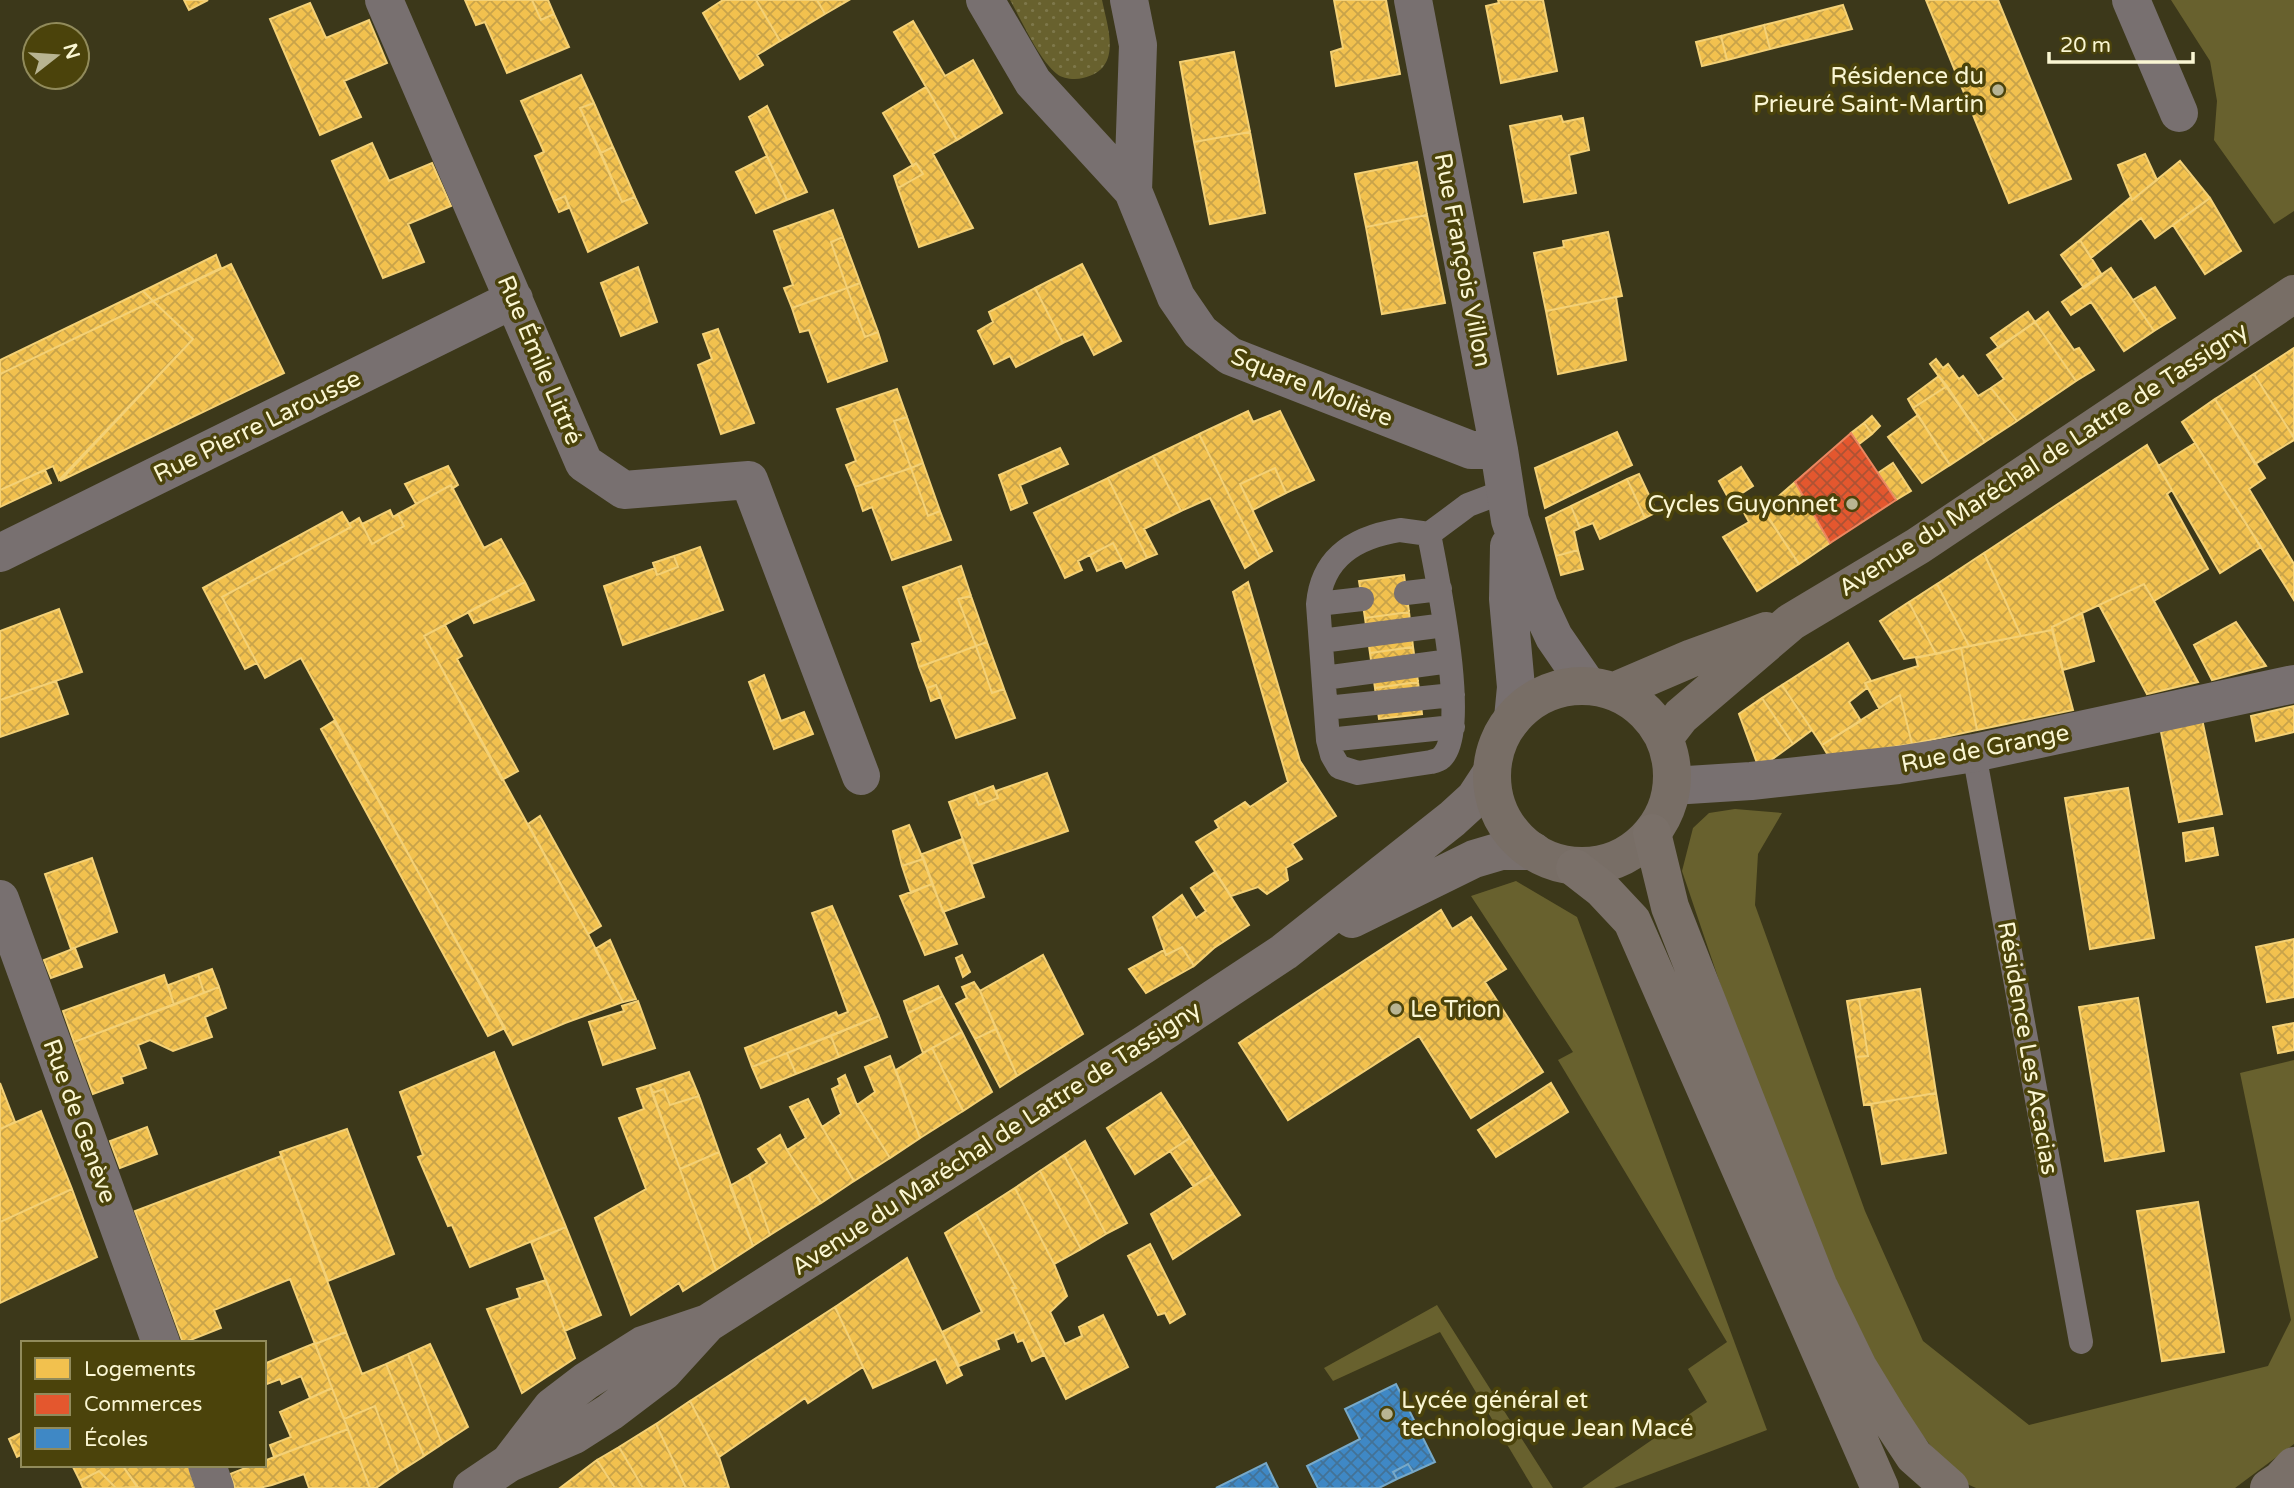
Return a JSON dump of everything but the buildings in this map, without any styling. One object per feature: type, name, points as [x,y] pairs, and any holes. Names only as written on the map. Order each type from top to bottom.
[{"type":"highway","points":[[1652,833],[1670,907],[1818,1285],[1858,1367],[1901,1437],[1914,1456],[1950,1488]]},
{"type":"highway","points":[[1575,869],[1602,889],[1632,921],[1880,1488]]},
{"type":"highway","points":[[2269,1488],[2294,1466]]},
{"type":"main road","name":"Avenue du Maréchal de Lattre de Tassigny","points":[[1664,738],[1681,716],[1791,622],[1919,546],[2294,294]]},
{"type":"main road","name":"Avenue du Maréchal de Lattre de Tassigny","points":[[1601,688],[1791,622]]},
{"type":"main road","points":[[1570,686],[1601,688],[1631,699],[1655,723],[1664,738],[1671,761],[1672,786],[1665,812],[1652,833],[1635,849],[1617,859],[1575,869],[1533,851],[1516,836],[1503,819],[1494,796],[1492,772],[1502,734],[1513,718],[1532,701],[1554,690],[1570,686]]},
{"type":"main road","name":"Avenue du Maréchal de Lattre de Tassigny","points":[[471,1488],[509,1463],[574,1435],[610,1412],[664,1371],[708,1323],[1284,952],[1452,819],[1475,798],[1492,772]]},
{"type":"main road","name":"Avenue du Maréchal de Lattre de Tassigny","points":[[1284,952],[1474,859],[1501,851],[1533,851]]},
{"type":"street","name":"Rue Émile Littré","points":[[384,0],[584,463],[624,490],[749,480],[861,776]]},
{"type":"street","name":"Square Molière","points":[[985,0],[1033,82],[1133,191],[1176,298],[1200,332],[1230,356],[1471,450],[1499,450]]},
{"type":"street","name":"Square Molière","points":[[1129,0],[1138,45],[1133,191]]},
{"type":"street","name":"Rue François Villon","points":[[1413,0],[1499,450],[1507,506],[1508,599],[1515,675],[1513,718]]},
{"type":"street","points":[[2131,0],[2179,113]]},
{"type":"street","name":"Rue Pierre Larousse","points":[[0,553],[513,299]]},
{"type":"street","name":"Rue François Villon","points":[[1507,506],[1554,637],[1601,688]]},
{"type":"street","name":"Rue de Grange","points":[[1672,786],[1791,777],[1974,753],[2294,684]]},
{"type":"street","name":"Rue de Genève","points":[[0,899],[160,1341]]},
{"type":"street","points":[[207,1467],[215,1488]]},
{"type":"lane","points":[[1429,534],[1450,661],[1453,727],[1448,746],[1442,757],[1432,762],[1358,773],[1339,767],[1328,740],[1318,604],[1320,585],[1326,572],[1354,544],[1375,534],[1400,530],[1429,534],[1468,505],[1507,506]]},
{"type":"lane","points":[[1406,593],[1440,589]]},
{"type":"lane","points":[[1318,604],[1362,598]]},
{"type":"lane","points":[[1321,641],[1445,625]]},
{"type":"lane","points":[[1324,678],[1450,661]]},
{"type":"lane","points":[[1326,708],[1453,695]]},
{"type":"lane","points":[[1328,740],[1453,727]]},
{"type":"lane","name":"Résidence Les Acacias","points":[[1974,753],[2081,1342]]},
{"type":"shaded area","points":[[1010,0],[1102,0],[1110,46],[1104,66],[1096,73],[1080,79],[1057,74],[1037,50]]},
{"type":"shaded area","points":[[2171,0],[2294,0],[2294,211],[2274,224],[2214,140],[2217,101],[2210,61]]},
{"type":"shaded area","points":[[1735,809],[1782,813],[1758,854],[1755,905],[1865,1211],[1923,1341],[2029,1425],[2268,1366],[2291,1320],[2240,1073],[2294,1060],[2294,1444],[2235,1488],[1976,1488],[1958,1480],[1896,1402],[1829,1267],[1750,1072],[1682,871],[1693,828],[1709,813]]},
{"type":"shaded area","points":[[1516,881],[1577,917],[1767,1430],[1614,1488],[1582,1488],[1707,1402],[1688,1369],[1727,1342],[1558,1060],[1573,1052],[1471,896]]},
{"type":"shaded area","points":[[1437,1305],[1553,1488],[1533,1488],[1440,1332],[1333,1381],[1324,1368]]},
{"type":"place","name":"Résidence du Prieuré Saint-Martin","points":[[1998,90]]},
{"type":"place","name":"Cycles Guyonnet","points":[[1852,504]]},
{"type":"place","name":"Le Trion","points":[[1396,1009]]},
{"type":"place","name":"Lycée général et technologique Jean Macé","points":[[1387,1414]]}]
